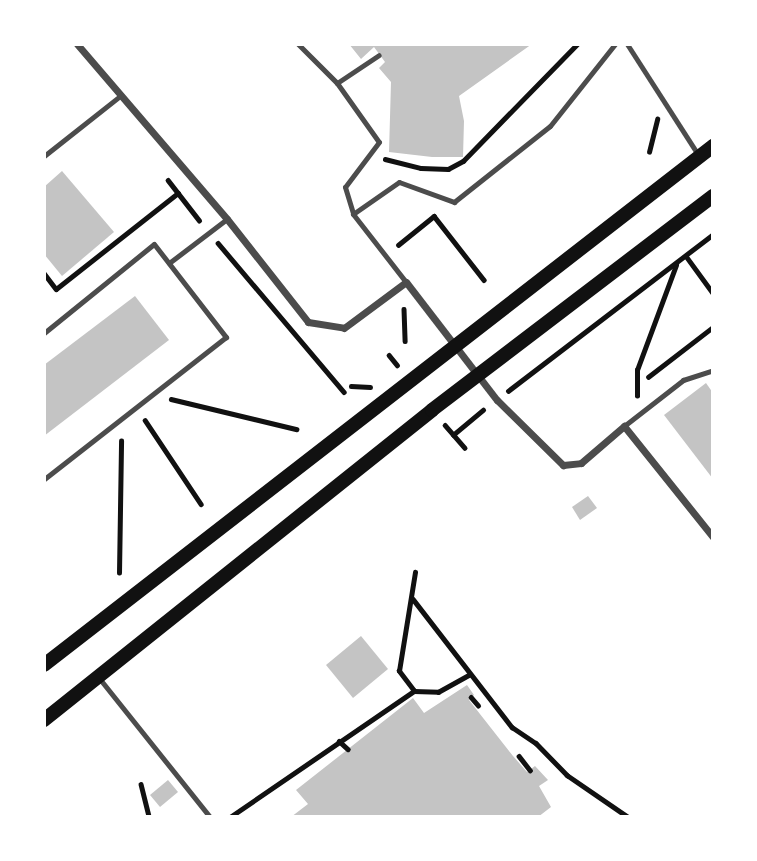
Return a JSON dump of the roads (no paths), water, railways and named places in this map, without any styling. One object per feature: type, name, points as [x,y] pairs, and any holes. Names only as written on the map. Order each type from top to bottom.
[{"type":"main road","points":[[44,666],[713,146]]},
{"type":"main road","points":[[44,720],[481,375],[713,196]]},
{"type":"street","points":[[77,44],[228,219],[308,322],[345,328],[406,282],[457,343],[497,400],[563,466],[581,463],[624,426],[713,537]]},
{"type":"lane","points":[[298,44],[337,83],[379,142],[345,187],[353,215],[406,282]]},
{"type":"lane","points":[[353,215],[399,182],[454,202],[550,126],[615,44]]},
{"type":"lane","points":[[630,45],[700,157]]},
{"type":"lane","points":[[337,83],[379,55]]},
{"type":"lane","points":[[44,156],[120,96]]},
{"type":"lane","points":[[169,263],[228,219]]},
{"type":"lane","points":[[44,333],[154,244],[226,337],[44,479]]},
{"type":"lane","points":[[624,426],[683,380],[713,370]]},
{"type":"lane","points":[[99,678],[209,817]]}]
